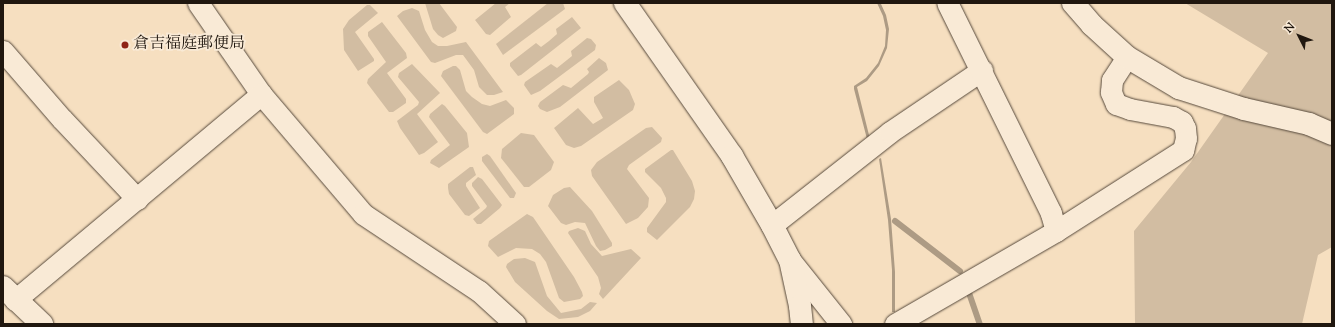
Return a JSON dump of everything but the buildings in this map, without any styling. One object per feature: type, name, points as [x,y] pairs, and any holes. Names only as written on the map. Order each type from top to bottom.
[{"type":"street","points":[[198,3],[261,94],[363,214],[479,291],[515,324]]},
{"type":"street","points":[[625,3],[732,156],[772,225],[790,260],[841,324]]},
{"type":"street","points":[[947,3],[982,70],[1051,213],[1056,231]]},
{"type":"street","points":[[1073,3],[1092,25],[1127,57],[1179,88],[1244,109],[1309,124],[1332,134]]},
{"type":"street","points":[[3,51],[62,119],[137,199]]},
{"type":"street","points":[[895,324],[1056,231],[1183,150],[1186,138],[1185,128],[1182,122],[1173,117],[1130,109],[1116,104],[1111,92],[1112,80],[1127,57]]},
{"type":"street","points":[[772,225],[890,132],[982,70]]},
{"type":"street","points":[[42,324],[9,294],[137,199],[261,94]]},
{"type":"street","points":[[790,260],[800,306],[802,324]]},
{"type":"shaded area","points":[[425,3],[439,3],[457,27],[456,31],[443,38],[438,35],[433,29]]},
{"type":"shaded area","points":[[496,3],[510,3],[505,7],[511,17],[490,35],[486,34],[475,20]]},
{"type":"shaded area","points":[[548,3],[563,3],[565,9],[503,55],[496,44]]},
{"type":"shaded area","points":[[877,3],[881,4],[886,15],[889,29],[887,48],[879,66],[867,81],[857,87],[870,139],[867,139],[854,86],[866,78],[878,63],[885,46],[886,30],[883,16]]},
{"type":"shaded area","points":[[1185,3],[1332,3],[1332,247],[1318,255],[1302,324],[1135,324],[1134,231],[1191,162],[1268,53]]},
{"type":"shaded area","points":[[367,5],[370,5],[378,13],[355,32],[374,61],[358,71],[344,50],[343,29],[349,20]]},
{"type":"shaded area","points":[[412,8],[419,11],[425,30],[432,42],[438,46],[447,46],[466,42],[503,92],[494,95],[487,95],[479,87],[474,70],[463,55],[456,55],[435,63],[431,62],[397,16],[403,11]]},
{"type":"shaded area","points":[[572,17],[581,28],[518,76],[510,66],[510,63],[536,43],[541,47],[557,34],[556,29]]},
{"type":"shaded area","points":[[382,22],[406,53],[407,58],[387,73],[406,99],[406,103],[393,112],[389,112],[367,83],[368,79],[386,62],[368,36],[368,32]]},
{"type":"shaded area","points":[[587,38],[591,39],[596,45],[595,50],[540,91],[531,95],[524,85],[525,82],[551,64],[557,68],[572,56],[571,51]]},
{"type":"shaded area","points":[[599,58],[606,63],[608,70],[560,107],[547,112],[540,109],[538,106],[540,102],[563,85],[571,88],[588,74],[589,72],[587,69]]},
{"type":"shaded area","points":[[412,64],[440,93],[417,114],[438,142],[419,155],[400,128],[397,121],[418,105],[419,102],[398,77],[399,73]]},
{"type":"shaded area","points":[[456,66],[460,70],[466,91],[472,97],[482,104],[490,106],[506,100],[514,108],[514,114],[487,134],[483,132],[441,76],[443,71]]},
{"type":"shaded area","points":[[619,80],[629,90],[635,104],[633,110],[581,146],[574,148],[566,145],[554,128],[578,108],[593,124],[603,118],[594,102],[594,97]]},
{"type":"shaded area","points":[[442,104],[467,133],[469,147],[439,168],[430,163],[431,160],[450,145],[429,117],[430,114]]},
{"type":"shaded area","points":[[652,127],[662,138],[661,142],[629,165],[627,169],[649,198],[648,207],[638,218],[626,224],[592,176],[591,170],[597,162],[646,128]]},
{"type":"shaded area","points":[[521,133],[534,135],[554,162],[551,170],[529,187],[524,187],[501,158],[502,149]]},
{"type":"shaded area","points":[[673,150],[692,181],[695,191],[694,199],[690,207],[657,240],[647,232],[647,228],[666,202],[666,198],[661,188],[645,172],[645,169]]},
{"type":"shaded area","points":[[487,154],[490,156],[516,193],[514,198],[510,198],[482,161],[482,157]]},
{"type":"shaded area","points":[[881,158],[891,219],[895,272],[895,312],[892,312],[892,270],[888,220],[879,159]]},
{"type":"shaded area","points":[[470,167],[473,167],[476,175],[466,183],[466,186],[480,208],[469,216],[465,215],[449,194],[448,184]]},
{"type":"shaded area","points":[[478,177],[482,179],[502,205],[481,224],[477,224],[473,219],[487,206],[472,186],[472,183]]},
{"type":"shaded area","points":[[570,187],[592,211],[612,243],[612,246],[600,251],[585,223],[575,222],[566,225],[561,223],[548,206],[553,195],[564,188]]},
{"type":"shaded area","points":[[527,214],[533,217],[574,277],[582,292],[583,296],[580,299],[564,302],[559,298],[546,262],[540,254],[532,249],[516,248],[498,257],[488,246],[489,241]]},
{"type":"shaded area","points":[[578,228],[585,231],[591,244],[602,256],[631,249],[641,258],[603,299],[599,294],[601,288],[598,277],[568,233],[569,231]]},
{"type":"shaded area","points":[[525,258],[535,262],[547,296],[561,313],[581,309],[590,302],[597,303],[590,311],[578,317],[559,319],[547,311],[515,282],[506,267],[507,264],[514,259]]},
{"type":"waterway","points":[[895,221],[960,271]]},
{"type":"waterway","points":[[968,290],[980,324]]},
{"type":"place","name":"倉吉福庭郵便局","points":[[125,45]]}]
